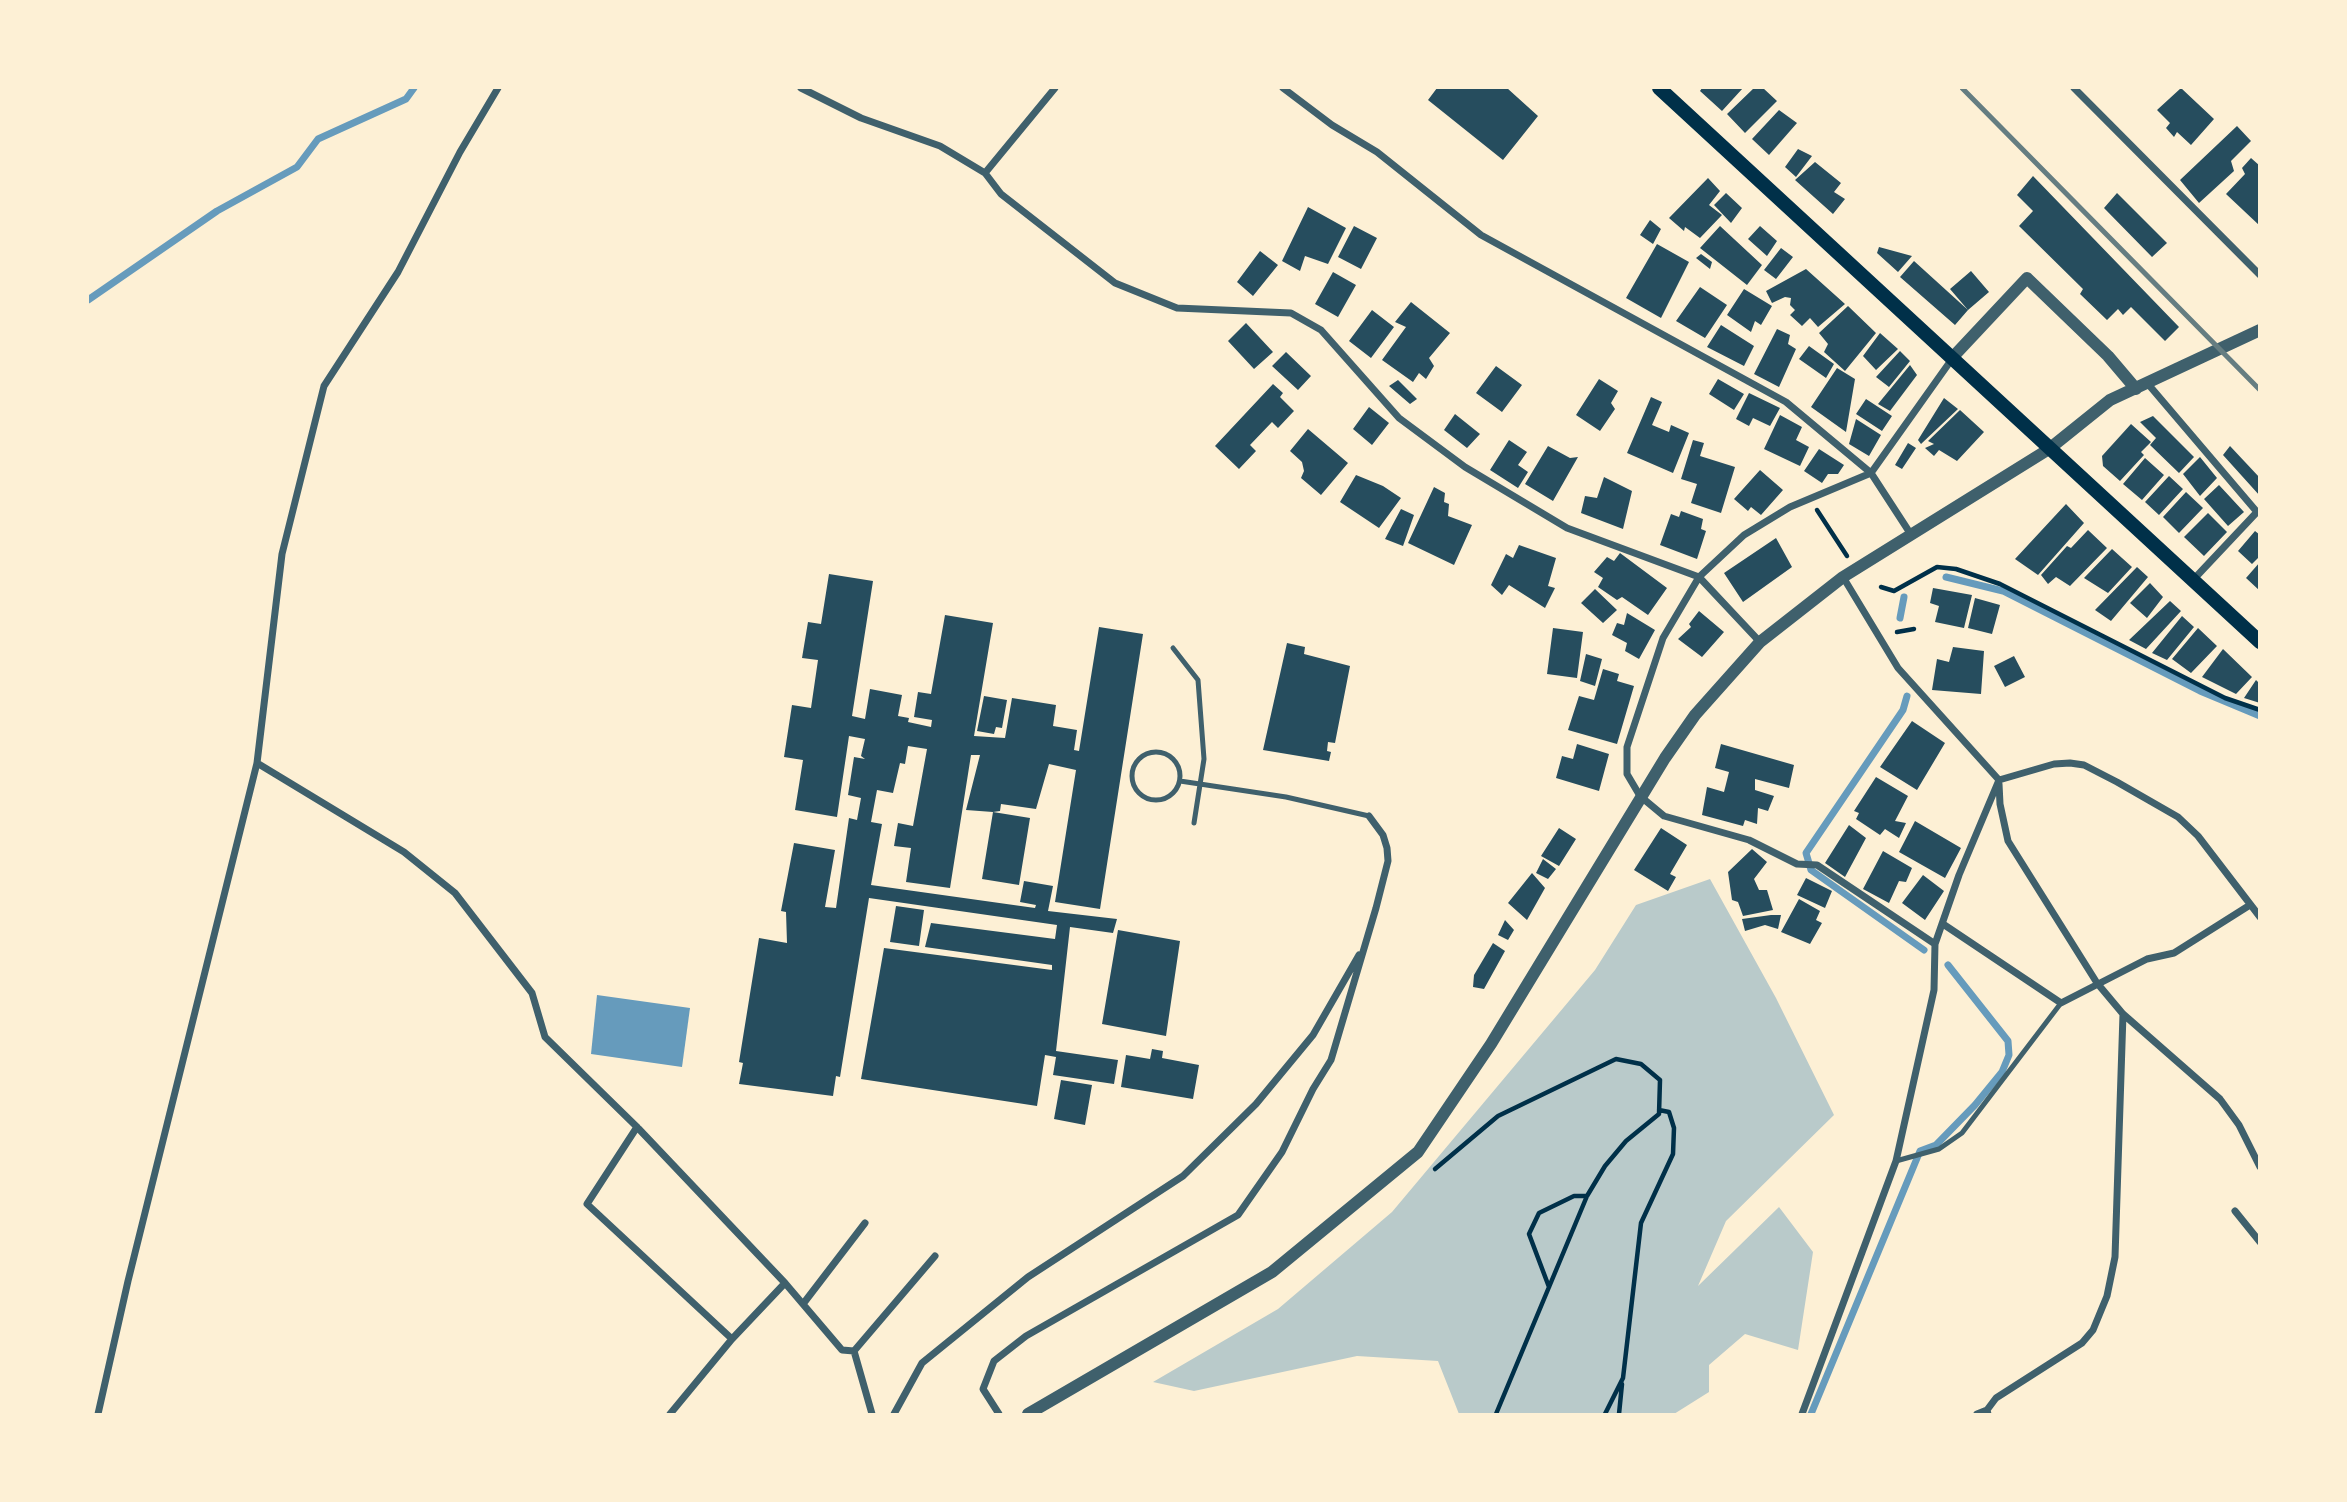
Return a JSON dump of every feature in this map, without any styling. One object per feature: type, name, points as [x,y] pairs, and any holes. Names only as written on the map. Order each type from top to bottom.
[{"type":"main road","points":[[1659,88],[2259,642]]},
{"type":"street","points":[[98,1415],[257,763],[282,554],[324,386],[398,272],[460,152],[498,88]]},
{"type":"street","points":[[801,88],[861,118],[940,146],[985,173],[1000,194],[1115,284],[1177,308],[1291,313],[1321,330],[1399,418],[1465,467],[1567,527],[1699,577],[1760,642]]},
{"type":"street","points":[[985,173],[1055,88]]},
{"type":"street","points":[[1283,88],[1332,125],[1377,152],[1481,235],[1786,402],[1871,473],[1910,533]]},
{"type":"street","points":[[2074,88],[2259,275]]},
{"type":"street","points":[[1935,944],[1817,865],[1797,864],[1749,840],[1664,816],[1640,796],[1628,774],[1628,747],[1663,638],[1699,577],[1744,536],[1790,507],[1871,473],[1952,358],[2027,278],[2142,386],[2257,512],[2193,581]]},
{"type":"street","points":[[1028,1415],[1272,1272],[1418,1152],[1491,1044],[1640,796],[1695,715],[1760,642],[1843,577],[2049,449],[2110,400],[2259,330]]},
{"type":"street","points":[[1843,577],[1898,668],[1999,780],[2000,804],[2008,841],[2097,984],[2123,1014],[2220,1099],[2239,1125],[2259,1167]]},
{"type":"street","points":[[257,763],[404,852],[455,893],[532,993],[545,1037],[637,1127],[785,1283],[842,1350],[854,1351]]},
{"type":"street","points":[[1999,780],[2054,764],[2084,765],[2178,817],[2198,836],[2259,917]]},
{"type":"street","points":[[1802,1415],[1896,1161],[1934,990],[1935,944],[1958,875],[1999,780]]},
{"type":"street","points":[[999,1415],[983,1389],[994,1361],[1026,1336],[1238,1215],[1282,1152],[1313,1089],[1331,1060],[1388,861],[1383,835],[1369,816]]},
{"type":"street","points":[[1942,924],[2061,1003],[2147,959],[2174,953],[2250,905]]},
{"type":"street","points":[[894,1415],[922,1363],[1028,1276],[1183,1176],[1228,1131],[1313,1035],[1366,943]]},
{"type":"street","points":[[1977,1415],[1988,1413],[1996,1398],[2082,1343],[2093,1330],[2107,1296],[2115,1257],[2123,1014]]},
{"type":"street","points":[[637,1127],[587,1204],[732,1339]]},
{"type":"street","points":[[2235,1211],[2259,1242]]},
{"type":"street","points":[[803,1304],[865,1223]]},
{"type":"street","points":[[854,1351],[935,1256]]},
{"type":"street","points":[[670,1415],[732,1339],[785,1283]]},
{"type":"street","points":[[854,1351],[872,1415]]},
{"type":"lane","points":[[1173,648],[1198,680],[1203,719],[1202,785],[1194,822]]},
{"type":"lane","points":[[1159,752],[1177,766],[1180,781],[1172,795],[1149,800],[1136,790],[1132,775],[1144,755],[1159,752]]},
{"type":"lane","points":[[1180,781],[1286,797],[1369,816]]},
{"type":"lane","points":[[1896,1161],[1926,1154],[1962,1133],[2061,1003]]},
{"type":"path","points":[[1881,587],[1894,590],[1937,567],[1956,569],[2000,584],[2225,698],[2259,710]]},
{"type":"path","points":[[1897,632],[1914,629]]},
{"type":"path","points":[[1435,1168],[1498,1116],[1616,1059],[1641,1064],[1660,1080],[1659,1114],[1626,1141],[1605,1166],[1587,1196],[1496,1415]]},
{"type":"path","points":[[1619,1415],[1641,1223],[1673,1154],[1674,1128],[1669,1112],[1659,1110]]},
{"type":"path","points":[[1549,1287],[1529,1234],[1539,1213],[1574,1196],[1587,1196]]},
{"type":"path","points":[[1605,1415],[1623,1378]]},
{"type":"shaded area","points":[[1710,879],[1776,998],[1834,1115],[1726,1221],[1698,1286],[1779,1207],[1813,1252],[1798,1350],[1745,1334],[1709,1365],[1709,1392],[1674,1414],[1459,1414],[1438,1361],[1357,1356],[1194,1391],[1153,1382],[1278,1309],[1392,1212],[1595,970],[1636,905]]},
{"type":"water","points":[[597,995],[690,1008],[682,1067],[591,1054]]},
{"type":"building","points":[[1437,88],[1507,88],[1538,116],[1503,160],[1428,100]]},
{"type":"building","points":[[1702,88],[1743,88],[1722,111],[1700,91]]},
{"type":"building","points":[[1754,88],[1763,88],[1777,101],[1745,133],[1727,114]]},
{"type":"building","points":[[2181,88],[2214,119],[2191,145],[2177,132],[2174,137],[2166,128],[2170,123],[2157,110]]},
{"type":"building","points":[[1779,110],[1797,123],[1769,155],[1752,139]]},
{"type":"building","points":[[2237,126],[2251,141],[2231,161],[2234,171],[2199,203],[2180,180]]},
{"type":"building","points":[[1798,149],[1812,156],[1796,177],[1785,167]]},
{"type":"building","points":[[2251,158],[2260,166],[2260,226],[2226,194],[2245,174],[2242,168]]},
{"type":"building","points":[[1815,162],[1841,183],[1834,192],[1845,199],[1833,214],[1795,180]]},
{"type":"building","points":[[2033,176],[2179,327],[2165,341],[2131,307],[2123,315],[2118,309],[2107,320],[2080,294],[2083,289],[2019,226],[2033,211],[2017,195]]},
{"type":"building","points":[[1708,178],[1720,191],[1709,205],[1722,215],[1700,238],[1685,227],[1684,231],[1669,218]]},
{"type":"building","points":[[1726,193],[1742,208],[1731,223],[1714,205]]},
{"type":"building","points":[[2117,193],[2167,243],[2152,257],[2104,208]]},
{"type":"building","points":[[1308,207],[1346,228],[1328,264],[1305,256],[1300,271],[1282,261]]},
{"type":"building","points":[[1650,220],[1661,229],[1653,244],[1640,235]]},
{"type":"building","points":[[1354,226],[1377,238],[1361,269],[1338,257]]},
{"type":"building","points":[[1720,226],[1762,265],[1747,285],[1700,248]]},
{"type":"building","points":[[1760,226],[1777,241],[1767,256],[1748,239]]},
{"type":"building","points":[[1657,244],[1689,262],[1661,318],[1626,298]]},
{"type":"building","points":[[1879,247],[1912,256],[1898,272],[1877,253]]},
{"type":"building","points":[[1781,248],[1793,257],[1776,279],[1764,270]]},
{"type":"building","points":[[1260,251],[1278,265],[1253,296],[1237,282]]},
{"type":"building","points":[[1701,254],[1712,262],[1710,269],[1696,258]]},
{"type":"building","points":[[1914,261],[1968,310],[1955,325],[1900,277]]},
{"type":"building","points":[[1806,269],[1845,304],[1818,327],[1810,318],[1802,326],[1790,315],[1795,310],[1790,305],[1791,298],[1785,297],[1772,303],[1766,291]]},
{"type":"building","points":[[1971,271],[1989,292],[1968,310],[1950,289]]},
{"type":"building","points":[[1333,272],[1356,285],[1338,317],[1315,304]]},
{"type":"building","points":[[1700,287],[1727,305],[1705,338],[1676,321]]},
{"type":"building","points":[[1744,289],[1772,306],[1761,325],[1755,321],[1751,332],[1727,315]]},
{"type":"building","points":[[1411,302],[1450,333],[1429,358],[1434,366],[1426,379],[1419,373],[1413,382],[1382,360],[1406,327],[1395,322]]},
{"type":"building","points":[[1848,306],[1876,333],[1845,371],[1824,352],[1828,344],[1819,333]]},
{"type":"building","points":[[1372,310],[1394,327],[1371,358],[1349,341]]},
{"type":"building","points":[[1246,323],[1273,352],[1254,369],[1228,341]]},
{"type":"building","points":[[1721,325],[1754,346],[1744,366],[1707,347]]},
{"type":"building","points":[[1777,329],[1790,335],[1788,344],[1796,349],[1779,387],[1754,374]]},
{"type":"building","points":[[1880,333],[1898,349],[1876,370],[1863,356]]},
{"type":"building","points":[[1809,346],[1834,364],[1826,378],[1799,359]]},
{"type":"building","points":[[1900,351],[1910,361],[1889,387],[1876,377]]},
{"type":"building","points":[[1286,352],[1311,376],[1298,390],[1272,366]]},
{"type":"building","points":[[1910,365],[1917,375],[1890,411],[1878,404]]},
{"type":"building","points":[[1496,366],[1522,385],[1502,412],[1476,393]]},
{"type":"building","points":[[1837,368],[1855,379],[1846,432],[1811,407]]},
{"type":"building","points":[[1599,379],[1618,391],[1611,403],[1615,409],[1600,431],[1576,415]]},
{"type":"building","points":[[1718,379],[1744,394],[1734,410],[1709,394]]},
{"type":"building","points":[[1398,380],[1417,399],[1410,404],[1389,386]]},
{"type":"building","points":[[1273,384],[1283,393],[1280,397],[1294,411],[1278,428],[1272,422],[1250,445],[1256,451],[1239,469],[1215,446]]},
{"type":"building","points":[[1749,393],[1780,408],[1770,426],[1753,418],[1749,426],[1736,419]]},
{"type":"building","points":[[1651,397],[1662,402],[1652,425],[1669,432],[1671,425],[1689,433],[1673,473],[1627,453]]},
{"type":"building","points":[[1944,398],[1958,409],[1921,444],[1918,440]]},
{"type":"building","points":[[1866,399],[1892,416],[1882,431],[1856,414]]},
{"type":"building","points":[[1369,407],[1389,423],[1372,445],[1353,429]]},
{"type":"building","points":[[1960,410],[1984,432],[1957,461],[1939,450],[1934,456],[1925,448],[1934,444],[1928,441]]},
{"type":"building","points":[[1455,414],[1480,434],[1467,448],[1444,430]]},
{"type":"building","points":[[1780,415],[1802,427],[1796,440],[1809,447],[1800,466],[1764,449]]},
{"type":"building","points":[[2153,416],[2194,457],[2179,473],[2150,445],[2156,438],[2140,422]]},
{"type":"building","points":[[1856,419],[1881,435],[1869,456],[1849,444]]},
{"type":"building","points":[[2131,424],[2151,442],[2141,452],[2144,455],[2120,481],[2103,466],[2102,456]]},
{"type":"building","points":[[1308,429],[1348,463],[1321,495],[1301,478],[1304,471],[1302,462],[1290,451]]},
{"type":"building","points":[[1509,440],[1527,452],[1518,465],[1528,472],[1518,488],[1490,470]]},
{"type":"building","points":[[1693,440],[1704,443],[1700,456],[1735,467],[1721,513],[1691,503],[1697,484],[1681,479]]},
{"type":"building","points":[[1908,443],[1916,448],[1902,469],[1895,465]]},
{"type":"building","points":[[1548,446],[1570,458],[1578,457],[1553,501],[1525,484]]},
{"type":"building","points":[[2230,446],[2260,478],[2260,496],[2223,455]]},
{"type":"building","points":[[1819,449],[1844,465],[1838,474],[1828,474],[1822,483],[1804,471]]},
{"type":"building","points":[[2200,457],[2217,478],[2200,496],[2183,474]]},
{"type":"building","points":[[2145,458],[2164,475],[2142,500],[2123,484]]},
{"type":"building","points":[[1760,470],[1783,490],[1761,515],[1751,507],[1748,511],[1734,499]]},
{"type":"building","points":[[1356,475],[1383,486],[1401,498],[1379,528],[1340,502]]},
{"type":"building","points":[[2169,476],[2183,489],[2159,515],[2145,502]]},
{"type":"building","points":[[1604,477],[1632,491],[1623,529],[1581,513],[1585,496],[1597,498]]},
{"type":"building","points":[[2219,485],[2244,512],[2228,526],[2204,499]]},
{"type":"building","points":[[1434,487],[1445,493],[1444,502],[1449,504],[1448,516],[1472,525],[1454,565],[1408,543]]},
{"type":"building","points":[[2186,492],[2203,508],[2179,533],[2163,517]]},
{"type":"building","points":[[2066,504],[2084,523],[2038,575],[2015,559]]},
{"type":"building","points":[[1401,509],[1414,515],[1403,546],[1385,539]]},
{"type":"building","points":[[1681,511],[1703,519],[1701,529],[1706,531],[1697,559],[1660,545],[1671,514],[1679,517]]},
{"type":"building","points":[[2208,513],[2227,532],[2204,556],[2184,537]]},
{"type":"building","points":[[2088,530],[2107,548],[2070,586],[2056,577],[2048,584],[2041,575],[2067,546],[2071,548]]},
{"type":"building","points":[[2255,531],[2260,535],[2260,556],[2252,564],[2238,551]]},
{"type":"building","points":[[1776,538],[1792,567],[1743,602],[1724,573]]},
{"type":"building","points":[[1519,545],[1556,558],[1548,586],[1555,588],[1545,608],[1509,585],[1502,595],[1491,585],[1506,554],[1513,558]]},
{"type":"building","points":[[2112,549],[2132,567],[2108,593],[2084,578]]},
{"type":"building","points":[[1620,553],[1667,588],[1648,615],[1622,597],[1617,600],[1598,587],[1603,578],[1594,572],[1607,557],[1614,561]]},
{"type":"building","points":[[2260,562],[2260,591],[2246,578]]},
{"type":"building","points":[[2137,567],[2148,577],[2111,621],[2095,610]]},
{"type":"building","points":[[829,574],[873,581],[852,716],[865,719],[870,689],[902,695],[898,716],[909,718],[908,722],[931,727],[932,720],[914,717],[918,692],[931,694],[945,615],[993,623],[974,736],[1005,738],[1012,698],[1056,705],[1053,726],[1077,730],[1074,750],[1079,751],[1099,627],[1143,634],[1100,909],[1055,902],[1076,770],[1049,764],[1036,809],[1001,804],[1000,811],[966,810],[980,755],[971,755],[950,888],[906,882],[911,848],[894,846],[898,823],[913,826],[927,749],[908,746],[905,764],[900,763],[893,793],[877,790],[871,822],[882,824],[871,885],[1035,908],[1036,905],[1020,902],[1024,881],[1053,886],[1048,911],[1117,919],[1113,933],[1070,927],[1056,1051],[1118,1060],[1114,1084],[1053,1075],[1056,1057],[1045,1055],[1037,1106],[861,1079],[884,948],[1052,970],[1052,965],[925,947],[931,923],[1055,939],[1057,925],[869,898],[840,1077],[836,1076],[833,1096],[739,1084],[743,1063],[739,1062],[759,938],[787,943],[786,912],[781,911],[794,843],[835,850],[825,907],[836,908],[849,818],[857,820],[861,798],[848,795],[854,757],[865,759],[861,756],[865,739],[849,736],[837,817],[795,810],[803,760],[784,757],[792,705],[811,708],[818,660],[802,658],[808,622],[821,624]]},
{"type":"building","points":[[2150,583],[2163,597],[2147,618],[2130,603]]},
{"type":"building","points":[[1933,588],[1972,595],[1964,628],[1935,622],[1939,606],[1930,603]]},
{"type":"building","points":[[1595,589],[1617,610],[1603,623],[1581,603]]},
{"type":"building","points":[[1975,598],[2000,605],[1992,634],[1968,628]]},
{"type":"building","points":[[2170,601],[2181,611],[2146,649],[2129,640]]},
{"type":"building","points":[[1699,611],[1724,632],[1702,657],[1678,639],[1691,627],[1689,624]]},
{"type":"building","points":[[1627,613],[1655,630],[1639,659],[1625,651],[1627,643],[1612,635],[1617,623],[1624,625]]},
{"type":"building","points":[[2182,616],[2194,627],[2167,660],[2152,653]]},
{"type":"building","points":[[1553,628],[1583,632],[1577,678],[1547,674]]},
{"type":"building","points":[[2198,628],[2217,646],[2191,673],[2172,659]]},
{"type":"building","points":[[1287,643],[1305,647],[1304,654],[1350,666],[1335,743],[1328,742],[1327,751],[1331,752],[1329,761],[1263,750]]},
{"type":"building","points":[[1953,647],[1984,651],[1981,694],[1932,690],[1937,659],[1949,662]]},
{"type":"building","points":[[2223,649],[2252,677],[2236,694],[2202,677]]},
{"type":"building","points":[[1586,654],[1602,659],[1595,686],[1580,681]]},
{"type":"building","points":[[2014,656],[2025,677],[2005,687],[1994,666]]},
{"type":"building","points":[[1603,669],[1619,674],[1617,681],[1634,686],[1617,744],[1568,730],[1579,696],[1594,700]]},
{"type":"building","points":[[2256,680],[2260,684],[2260,703],[2244,698]]},
{"type":"building","points":[[984,696],[1007,700],[1002,728],[996,727],[994,734],[977,731]]},
{"type":"building","points":[[1912,721],[1945,743],[1917,790],[1880,767]]},
{"type":"building","points":[[1577,744],[1609,754],[1599,791],[1556,778],[1562,756],[1573,759]]},
{"type":"building","points":[[1721,744],[1794,765],[1789,788],[1755,779],[1755,790],[1774,796],[1768,811],[1758,808],[1757,824],[1745,820],[1743,826],[1702,815],[1707,787],[1724,792],[1729,772],[1715,768]]},
{"type":"building","points":[[1876,777],[1908,796],[1895,821],[1906,823],[1899,838],[1885,829],[1880,835],[1856,819],[1859,813],[1854,811]]},
{"type":"building","points":[[993,812],[1030,818],[1019,885],[982,879]]},
{"type":"building","points":[[1915,821],[1961,848],[1945,878],[1899,852]]},
{"type":"building","points":[[1849,825],[1866,838],[1845,877],[1825,863]]},
{"type":"building","points":[[1559,828],[1576,839],[1559,866],[1541,856]]},
{"type":"building","points":[[1661,828],[1687,845],[1670,874],[1676,877],[1668,891],[1634,870]]},
{"type":"building","points":[[1752,849],[1767,862],[1754,879],[1759,890],[1767,890],[1773,910],[1743,916],[1738,902],[1732,900],[1728,872]]},
{"type":"building","points":[[1883,851],[1912,868],[1906,882],[1899,881],[1889,903],[1863,889]]},
{"type":"building","points":[[1543,859],[1556,869],[1548,879],[1536,873]]},
{"type":"building","points":[[1532,873],[1545,888],[1527,920],[1508,903]]},
{"type":"building","points":[[1923,875],[1944,891],[1925,920],[1902,903]]},
{"type":"building","points":[[1806,878],[1832,891],[1825,908],[1797,895]]},
{"type":"building","points":[[1799,899],[1820,911],[1816,920],[1822,923],[1810,944],[1781,932]]},
{"type":"building","points":[[896,906],[924,910],[919,946],[890,942]]},
{"type":"building","points":[[1781,915],[1778,929],[1765,925],[1745,931],[1742,919]]},
{"type":"building","points":[[1505,920],[1514,930],[1508,940],[1498,935]]},
{"type":"building","points":[[1118,930],[1180,941],[1166,1036],[1102,1024]]},
{"type":"building","points":[[1493,943],[1505,951],[1484,989],[1473,987],[1474,975]]},
{"type":"building","points":[[1152,1049],[1163,1051],[1162,1058],[1199,1065],[1193,1099],[1121,1087],[1126,1055],[1150,1059]]},
{"type":"building","points":[[1061,1080],[1092,1085],[1085,1125],[1054,1119]]},
{"type":"waterway","points":[[88,300],[217,211],[297,167],[318,139],[406,99],[414,88]]},
{"type":"waterway","points":[[1946,577],[2003,591],[2200,691],[2260,716]]},
{"type":"waterway","points":[[1900,618],[1904,597]]},
{"type":"waterway","points":[[1907,696],[1903,710],[1806,853],[1811,870],[1924,950]]},
{"type":"waterway","points":[[1811,1414],[1920,1151],[1936,1145],[1975,1105],[2002,1072],[2009,1055],[2008,1041],[1948,965]]},
{"type":"railway","points":[[1962,88],[2260,390]]}]
